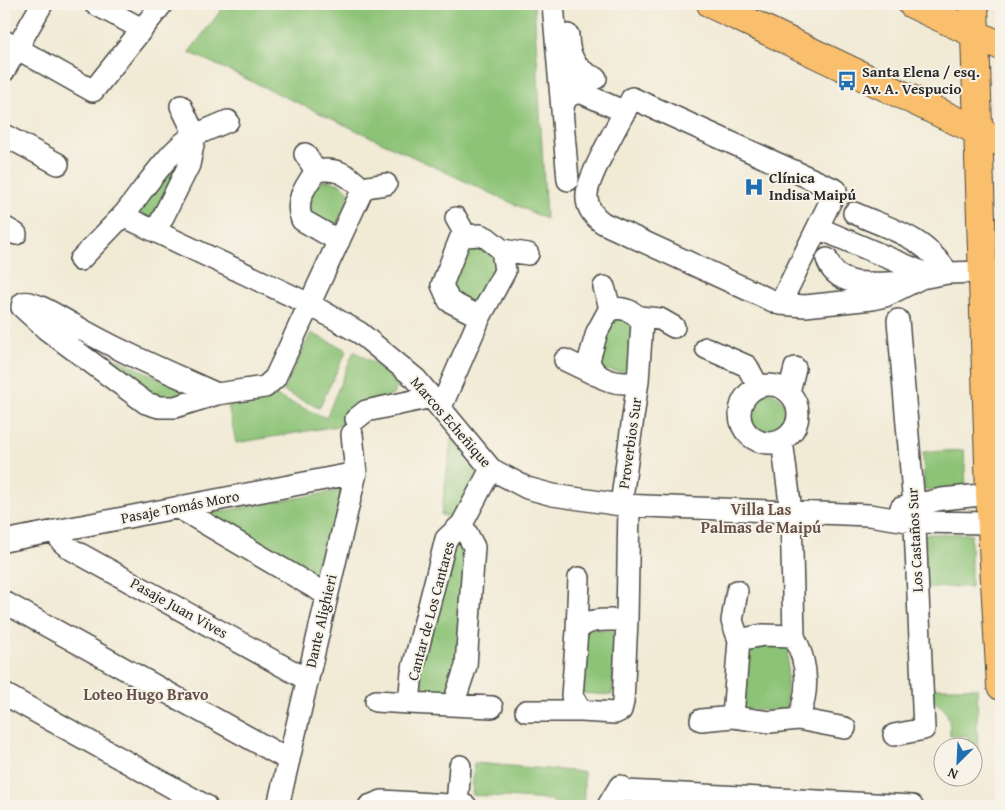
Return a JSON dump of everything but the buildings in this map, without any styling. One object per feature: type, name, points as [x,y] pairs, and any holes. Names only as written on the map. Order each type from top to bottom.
[{"type":"main road","points":[[711,4],[780,35],[988,136]]},
{"type":"main road","points":[[765,4],[770,23],[780,35]]},
{"type":"main road","points":[[912,4],[987,38]]},
{"type":"main road","points":[[974,4],[987,38],[988,136],[982,272],[991,523],[1001,686]]},
{"type":"street","points":[[4,71],[10,45],[42,4]]},
{"type":"street","points":[[95,4],[142,30]]},
{"type":"street","points":[[10,45],[92,91],[162,4]]},
{"type":"street","points":[[554,4],[568,180]]},
{"type":"street","points":[[558,4],[566,24],[568,48],[573,61],[583,72],[589,85],[625,112]]},
{"type":"street","points":[[559,70],[570,84],[589,85]]},
{"type":"street","points":[[563,111],[567,98],[589,85]]},
{"type":"street","points":[[780,304],[836,190],[632,98],[588,186],[587,200],[592,214],[603,224],[780,304],[805,306],[878,298],[930,277]]},
{"type":"street","points":[[156,231],[189,165],[195,135],[181,106]]},
{"type":"street","points":[[80,260],[125,215],[186,139],[228,121]]},
{"type":"street","points":[[4,135],[58,164]]},
{"type":"street","points":[[338,241],[302,220],[300,215],[298,201],[310,162],[326,169],[339,171],[361,188],[386,184]]},
{"type":"street","points":[[217,394],[96,338],[53,313],[28,302],[22,303],[22,307],[32,317],[86,360],[146,403],[155,406],[174,407],[217,394],[251,391],[271,384],[279,370],[338,241],[360,201],[361,188]]},
{"type":"street","points":[[854,213],[920,242],[936,256],[930,277]]},
{"type":"street","name":"Marcos Echeñique","points":[[125,215],[310,304],[380,347],[437,402],[491,469],[516,484],[539,492],[625,505],[869,515],[914,513],[991,523]]},
{"type":"street","points":[[456,218],[466,236]]},
{"type":"street","points":[[818,228],[930,277]]},
{"type":"street","points":[[480,317],[449,301],[442,285],[458,242],[466,236],[487,238],[502,250],[528,254]]},
{"type":"street","points":[[437,402],[505,271],[502,250]]},
{"type":"street","points":[[827,259],[833,273],[846,281],[930,277],[982,272]]},
{"type":"street","points":[[596,375],[589,360],[597,332],[610,308],[604,287]]},
{"type":"street","points":[[610,308],[627,309],[639,317],[660,319],[674,327]]},
{"type":"street","name":"Proverbios Sur","points":[[581,711],[615,713],[621,710],[627,620],[625,505],[642,329],[639,317]]},
{"type":"street","name":"Los Castaños Sur","points":[[894,735],[924,729],[914,513],[898,320]]},
{"type":"street","points":[[86,360],[96,338]]},
{"type":"street","points":[[706,348],[747,366],[758,386]]},
{"type":"street","name":"Proverbios Sur","points":[[565,360],[608,380],[630,383],[638,381]]},
{"type":"street","points":[[790,392],[795,368]]},
{"type":"street","points":[[774,385],[790,392],[795,400],[798,418],[796,427],[782,440],[771,443],[759,442],[749,435],[742,426],[740,414],[742,403],[748,393],[758,386],[774,385]]},
{"type":"street","name":"Dante Alighieri","points":[[278,806],[356,473],[354,427],[366,411],[437,402]]},
{"type":"street","points":[[782,440],[791,512],[794,636],[803,654],[807,682],[805,702],[798,719]]},
{"type":"street","name":"Cantar de Los Cantares","points":[[409,703],[412,672],[446,539],[462,524],[491,469]]},
{"type":"street","name":"Pasaje Tomás Moro","points":[[4,541],[356,473]]},
{"type":"street","name":"Marcos Echeñique","points":[[914,513],[942,499],[990,494]]},
{"type":"street","points":[[179,508],[328,595]]},
{"type":"street","name":"Cantar de Los Cantares","points":[[453,705],[466,666],[474,547],[462,524]]},
{"type":"street","name":"Pasaje Juan Vives","points":[[55,531],[62,542],[70,548],[308,680]]},
{"type":"street","points":[[579,578],[572,696],[581,711]]},
{"type":"street","points":[[733,717],[739,640],[732,621],[737,591]]},
{"type":"street","points":[[4,602],[289,760]]},
{"type":"street","points":[[577,631],[583,624],[590,621],[627,620]]},
{"type":"street","points":[[739,640],[763,635],[794,636]]},
{"type":"street","points":[[4,694],[206,806]]},
{"type":"street","name":"Cantar de Los Cantares","points":[[376,701],[492,707]]},
{"type":"street","points":[[526,711],[581,711]]},
{"type":"street","points":[[701,720],[733,717],[770,722],[798,719],[845,728]]},
{"type":"street","points":[[457,806],[460,766]]},
{"type":"street","points":[[608,806],[620,786],[626,791],[912,806]]},
{"type":"street","points":[[370,805],[382,800],[466,806]]},
{"type":"green space","points":[[226,4],[534,4],[546,219],[189,52]]},
{"type":"green space","points":[[185,150],[154,220],[135,211]]},
{"type":"green space","points":[[325,180],[341,184],[350,193],[336,231],[307,214],[313,188]]},
{"type":"green space","points":[[480,242],[493,253],[496,274],[480,306],[452,292],[460,246]]},
{"type":"green space","points":[[623,314],[635,331],[632,373],[603,370],[596,361],[612,319]]},
{"type":"green space","points":[[311,333],[347,350],[319,408],[283,391]]},
{"type":"green space","points":[[100,351],[190,392],[170,400],[151,397],[93,364]]},
{"type":"green space","points":[[354,351],[400,379],[393,395],[357,404],[343,425],[236,443],[228,405],[269,393],[326,418]]},
{"type":"green space","points":[[766,392],[780,397],[785,411],[780,425],[766,430],[752,425],[747,411],[752,397]]},
{"type":"green space","points":[[452,434],[482,469],[453,518],[441,515]]},
{"type":"green space","points":[[964,450],[966,488],[924,490],[923,452]]},
{"type":"green space","points":[[343,490],[325,583],[201,515]]},
{"type":"green space","points":[[925,534],[971,534],[971,587],[925,587]]},
{"type":"green space","points":[[462,541],[469,551],[460,663],[449,698],[418,696],[418,674],[452,550]]},
{"type":"green space","points":[[584,628],[616,631],[612,695],[580,693]]},
{"type":"green space","points":[[743,645],[788,647],[786,711],[741,709]]},
{"type":"green space","points":[[925,688],[977,688],[978,738],[950,736],[948,716],[945,711],[938,704],[925,698]]},
{"type":"green space","points":[[474,763],[584,772],[584,806],[557,806],[551,800],[472,795]]},
{"type":"place","name":"Santa Elena / esq. Av. A. Vespucio","points":[[847,81]]},
{"type":"place","name":"Clínica Indisa Maipú","points":[[754,187]]},
{"type":"district","name":"Villa Las Palmas de Maipú","points":[[761,518]]},
{"type":"district","name":"Loteo Hugo Bravo","points":[[146,694]]}]
